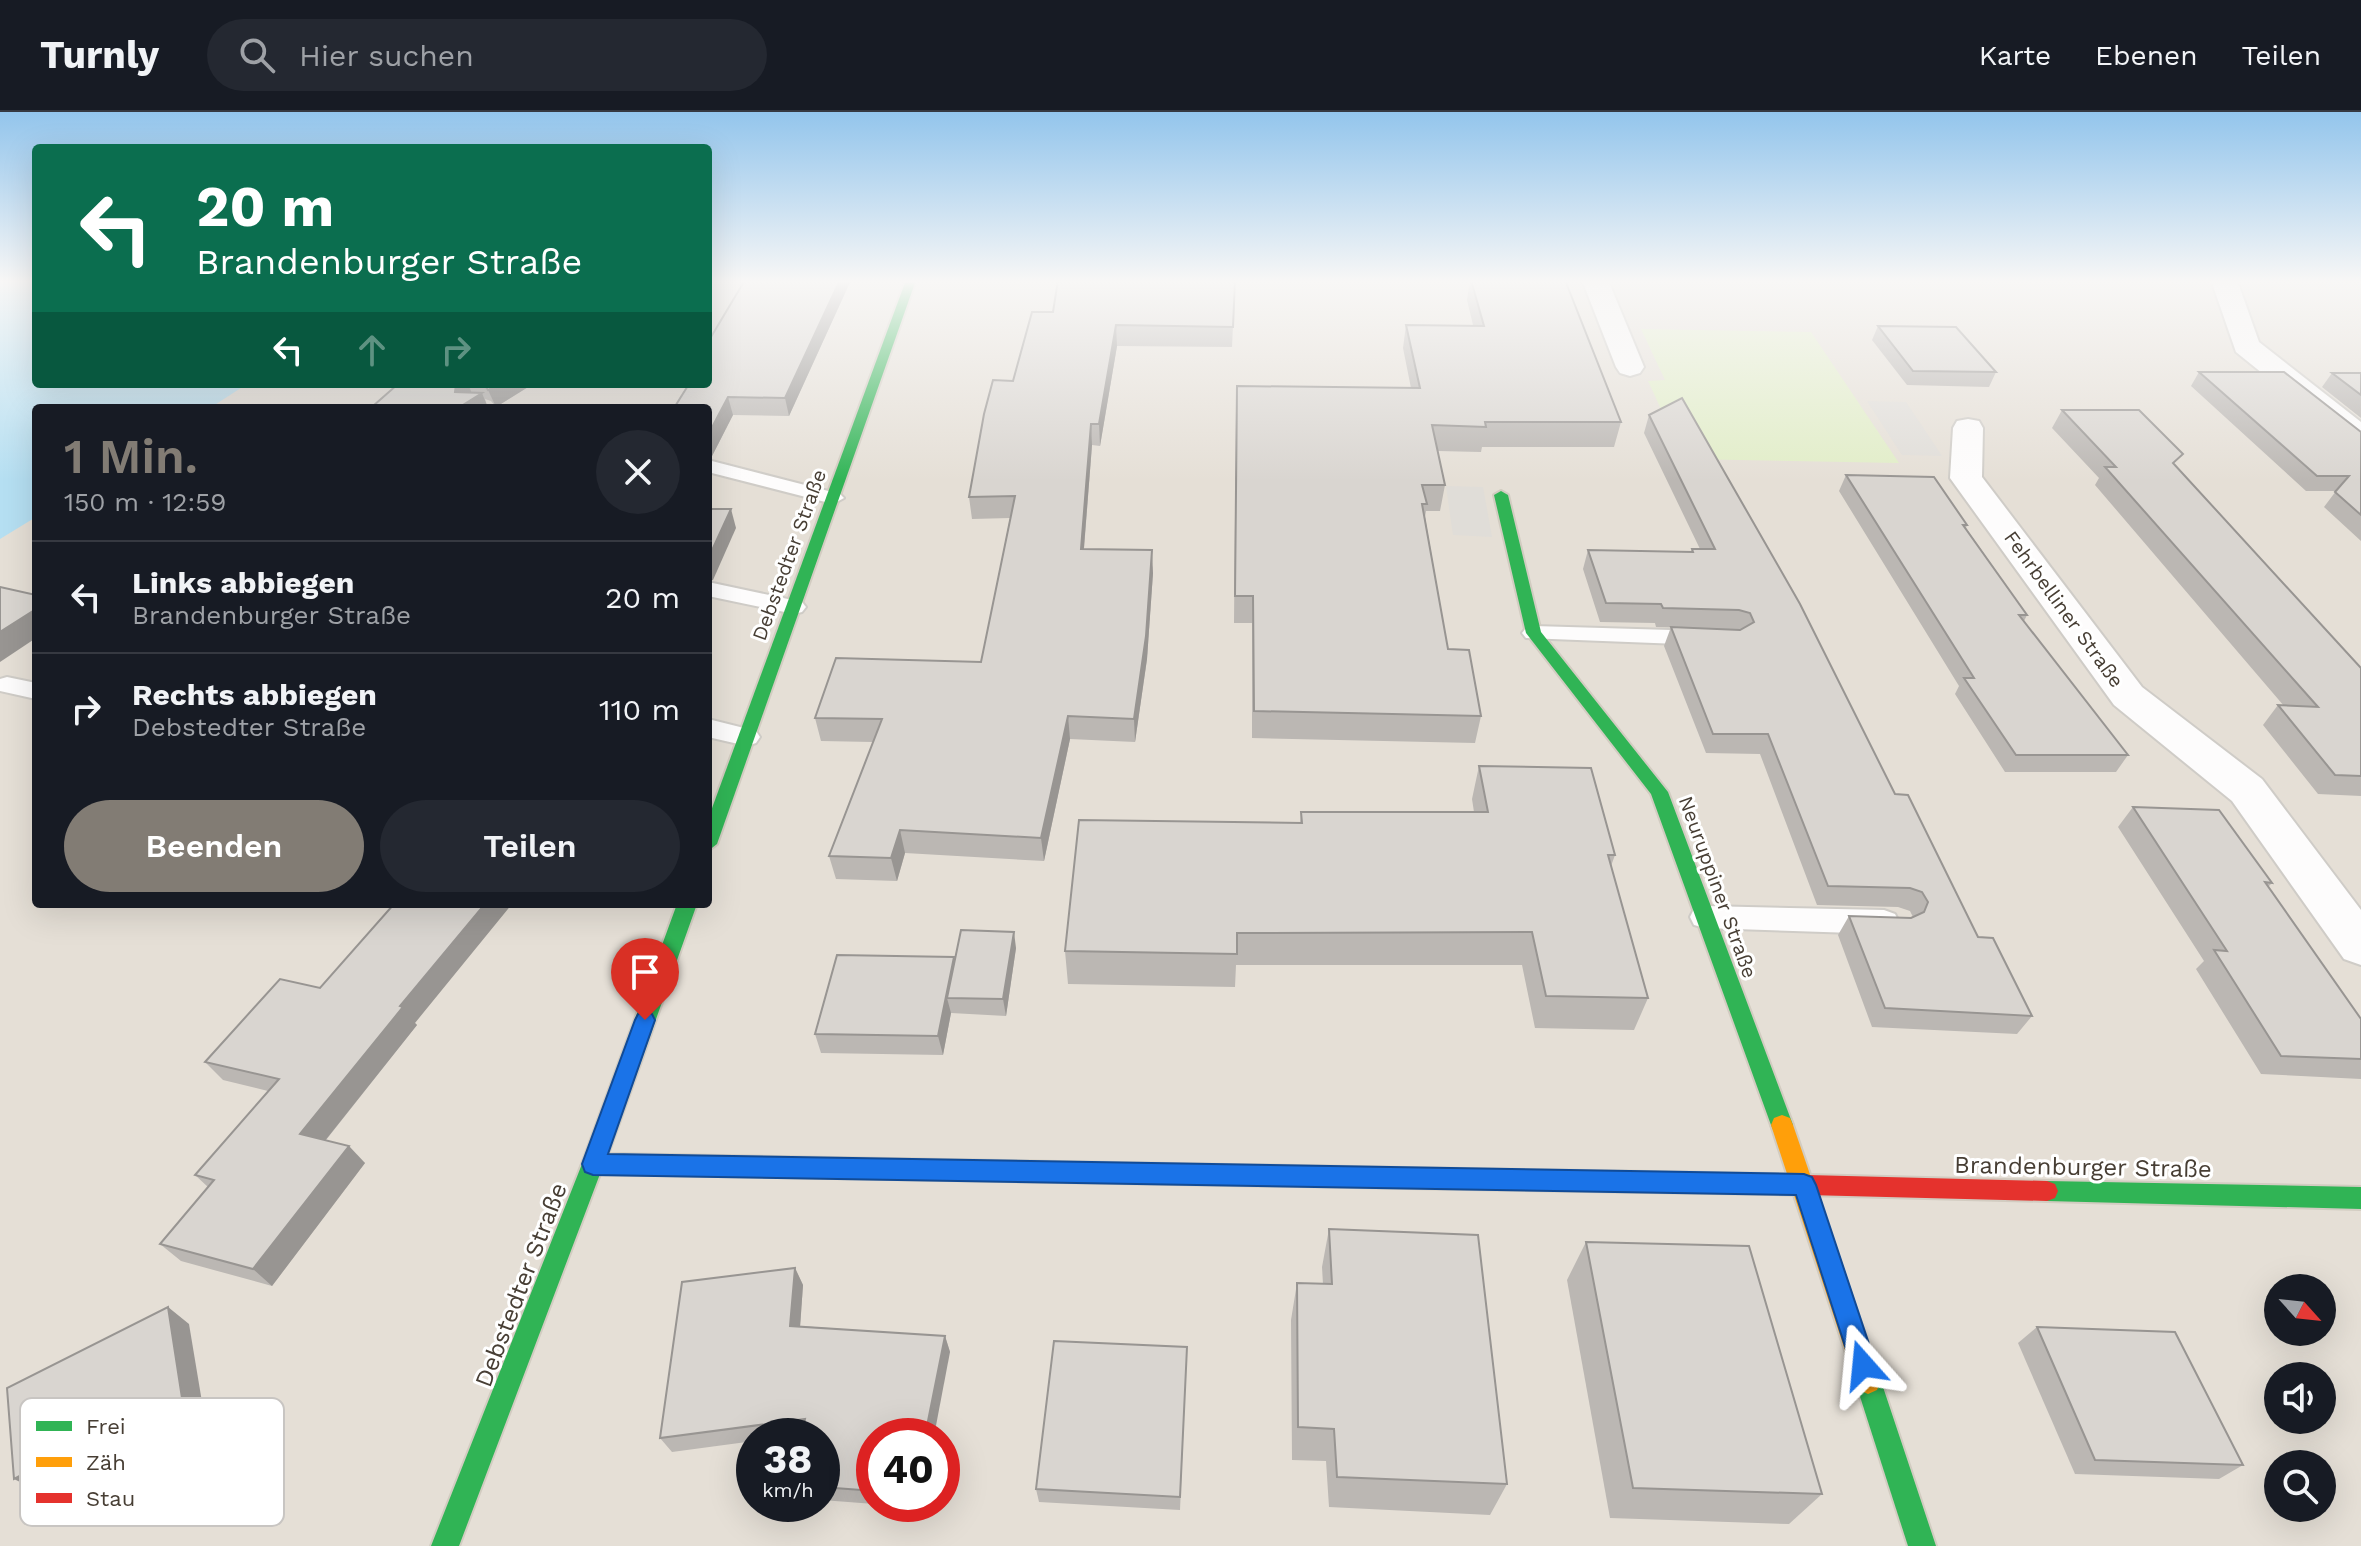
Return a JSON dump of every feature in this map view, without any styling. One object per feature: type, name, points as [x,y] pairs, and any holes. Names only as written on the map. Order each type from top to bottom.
[{"type":"street","name":"Debstedter Straße","points":[[712,833],[887,347]]},
{"type":"street","points":[[1622,347],[1630,367]]},
{"type":"street","points":[[2247,347],[2361,437]]},
{"type":"street","name":"Fehrbelliner Straße","points":[[1968,428],[1966,478],[2128,696],[2247,790],[2361,946]]},
{"type":"street","name":"Neuruppiner Straße","points":[[1501,495],[1534,633],[1659,792],[1804,1185]]},
{"type":"street","name":"Debstedter Straße","points":[[445,1546],[593,1164],[686,908]]},
{"type":"street","name":"Brandenburger Straße","points":[[593,1164],[2361,1198]]},
{"type":"street","points":[[1804,1185],[1922,1546]]},
{"type":"lane","points":[[712,467],[833,498]]},
{"type":"lane","points":[[712,590],[794,607]]},
{"type":"lane","points":[[1534,633],[1732,639]]},
{"type":"lane","points":[[7,685],[32,690]]},
{"type":"lane","points":[[712,729],[747,737]]},
{"type":"lane","points":[[1705,917],[1898,922]]},
{"type":"shaded area","points":[[0,347],[32,347],[32,388],[712,388],[712,347],[2361,347],[2361,1546],[0,1546]]},
{"type":"shaded area","points":[[1867,401],[1906,402],[1942,456],[1902,455]]},
{"type":"shaded area","points":[[1446,486],[1483,487],[1492,537],[1453,535]]},
{"type":"green space","points":[[1649,347],[1821,347],[1899,463],[1684,459],[1648,381],[1665,380]]},
{"type":"water","points":[[0,347],[32,347],[32,388],[241,388],[216,404],[32,404],[32,519],[0,539]]},
{"type":"building","points":[[712,347],[809,347],[785,398],[728,397],[712,427],[712,404],[676,404],[686,388],[712,388]]},
{"type":"building","points":[[1022,347],[1112,347],[1099,424],[1091,424],[1081,549],[1152,550],[1146,636],[1134,719],[1068,716],[1041,838],[900,830],[891,858],[829,856],[882,719],[815,718],[836,658],[981,662],[1015,496],[969,497],[993,380],[1013,381]]},
{"type":"building","points":[[1411,347],[1591,347],[1621,422],[1485,422],[1486,427],[1432,425],[1445,485],[1422,485],[1427,504],[1422,504],[1448,649],[1469,650],[1481,716],[1254,711],[1253,596],[1235,596],[1237,386],[1420,388]]},
{"type":"building","points":[[1894,347],[1974,347],[1996,372],[1913,371]]},
{"type":"building","points":[[2199,372],[2284,372],[2361,432],[2361,515],[2335,492],[2349,476],[2317,476]]},
{"type":"building","points":[[2332,373],[2361,373],[2361,395]]},
{"type":"building","points":[[393,388],[456,388],[455,392],[482,393],[464,404],[375,404]]},
{"type":"building","points":[[1682,398],[1800,604],[1895,794],[1908,795],[1978,937],[1993,938],[2032,1016],[1885,1008],[1849,916],[1911,918],[1924,912],[1928,902],[1922,892],[1910,888],[1828,886],[1768,734],[1713,734],[1671,627],[1740,630],[1754,622],[1750,613],[1663,608],[1661,604],[1606,603],[1588,550],[1693,552],[1692,549],[1715,549],[1649,415]]},
{"type":"building","points":[[2062,410],[2139,410],[2183,454],[2173,463],[2361,668],[2361,776],[2335,775],[2278,705],[2318,707],[2105,467],[2116,467]]},
{"type":"building","points":[[1846,475],[1934,477],[1967,525],[1963,525],[2027,615],[2019,615],[2128,755],[2016,755],[1964,678],[1974,678]]},
{"type":"building","points":[[712,509],[731,509],[712,550]]},
{"type":"building","points":[[0,587],[32,594],[32,612],[0,632]]},
{"type":"building","points":[[1479,766],[1591,768],[1615,855],[1608,855],[1648,998],[1546,996],[1532,932],[1237,933],[1237,954],[1065,951],[1079,820],[1302,823],[1301,812],[1488,812]]},
{"type":"building","points":[[2133,807],[2219,810],[2272,883],[2265,882],[2361,1019],[2361,1059],[2281,1056],[2214,950],[2227,951]]},
{"type":"building","points":[[390,908],[482,908],[300,1134],[349,1146],[253,1269],[160,1244],[214,1180],[195,1175],[279,1079],[205,1062],[280,979],[320,988]]},
{"type":"building","points":[[961,930],[1014,932],[1003,999],[947,998]]},
{"type":"building","points":[[837,955],[954,957],[938,1036],[815,1034]]},
{"type":"building","points":[[1329,1229],[1478,1235],[1507,1484],[1337,1477],[1334,1429],[1298,1427],[1297,1283],[1332,1284]]},
{"type":"building","points":[[1586,1242],[1749,1246],[1822,1494],[1633,1488]]},
{"type":"building","points":[[795,1268],[790,1326],[945,1336],[929,1418],[856,1418],[856,1490],[840,1488],[840,1418],[736,1418],[736,1428],[660,1438],[682,1282]]},
{"type":"building","points":[[168,1307],[182,1398],[20,1398],[20,1476],[14,1479],[7,1388]]},
{"type":"building","points":[[2037,1327],[2175,1332],[2243,1465],[2095,1460]]},
{"type":"building","points":[[1054,1341],[1187,1347],[1180,1497],[1036,1489]]},
{"type":"traffic: fast","points":[[712,833],[887,347]]},
{"type":"traffic: fast","points":[[1501,495],[1534,633],[1659,792],[1782,1125]]},
{"type":"traffic: fast","points":[[445,1546],[593,1164],[686,908]]},
{"type":"traffic: fast","points":[[593,1164],[1407,1178]]},
{"type":"traffic: fast","points":[[2047,1191],[2361,1198]]},
{"type":"traffic: fast","points":[[1868,1381],[1922,1546]]},
{"type":"traffic: slow","points":[[1782,1125],[1868,1381]]},
{"type":"traffic: slow","points":[[1407,1178],[1773,1184]]},
{"type":"traffic: jam","points":[[1773,1184],[2047,1191]]},
{"type":"route","points":[[645,1020],[593,1164],[1804,1185],[1863,1365]]}]
